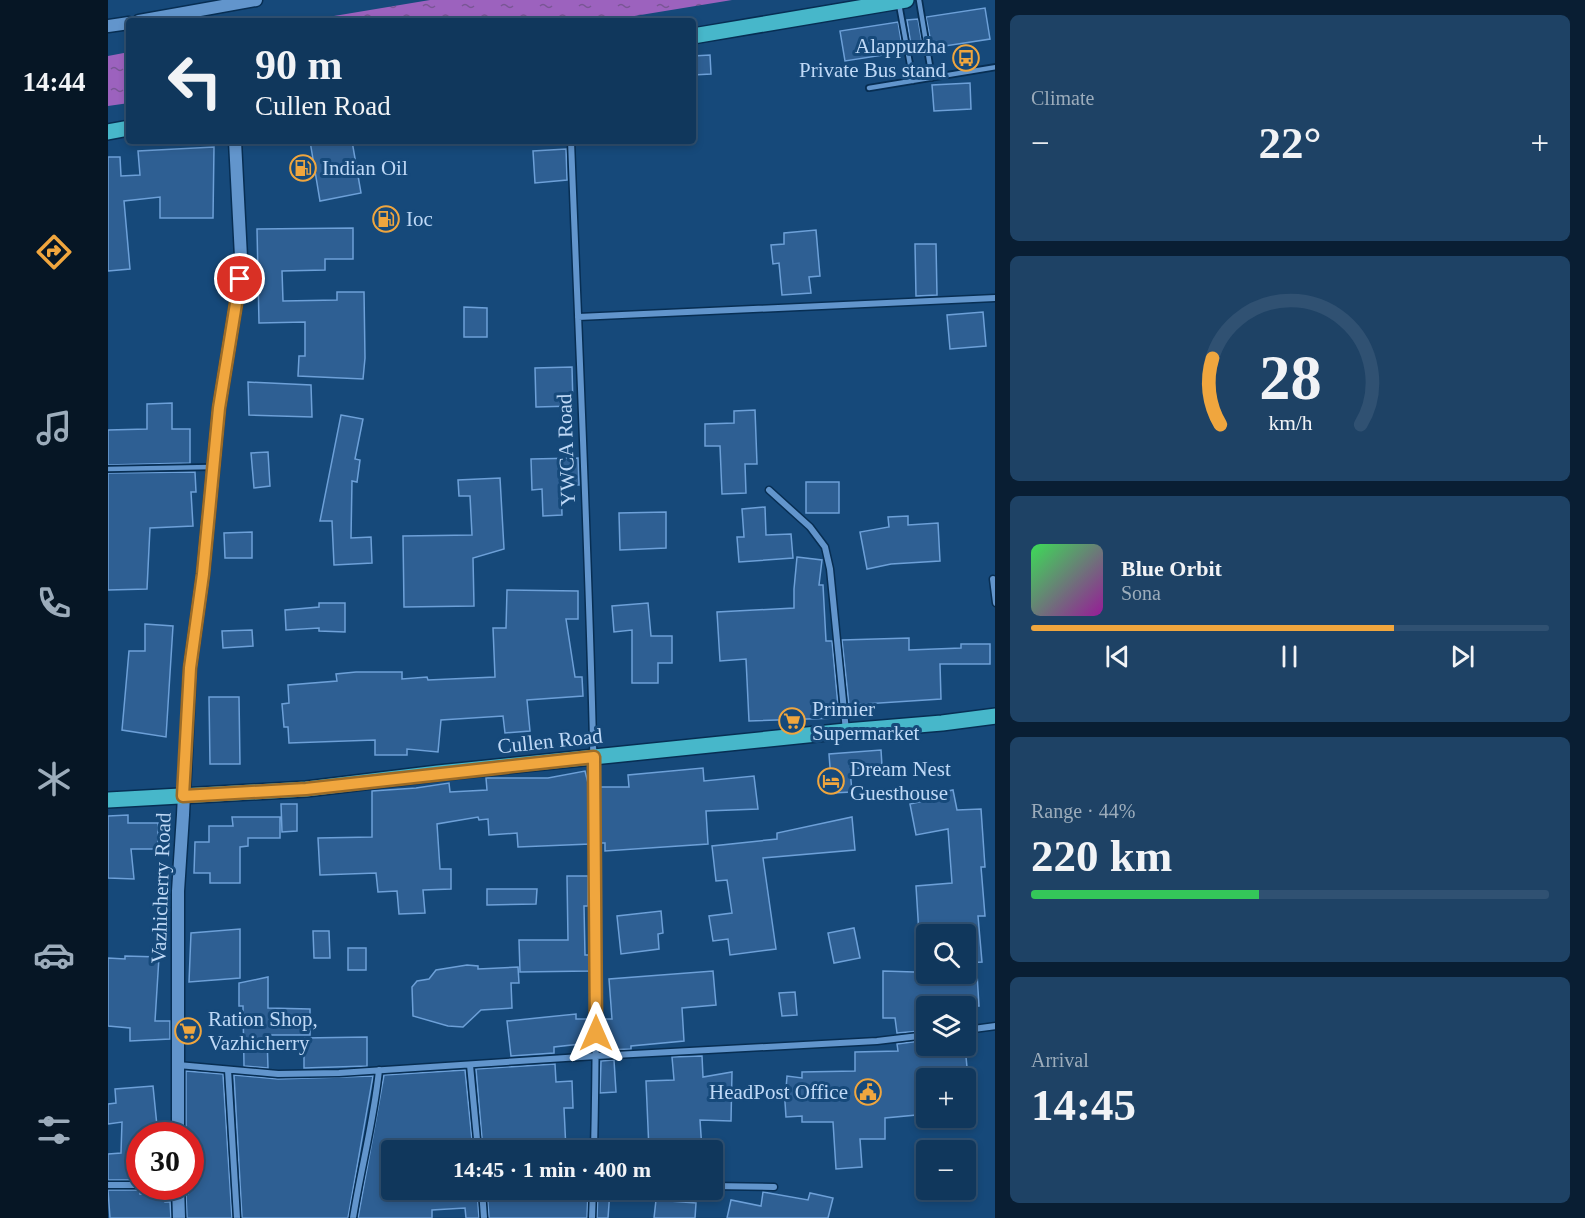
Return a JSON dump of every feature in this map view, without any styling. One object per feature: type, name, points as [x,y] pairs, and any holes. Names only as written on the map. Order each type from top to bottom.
[{"type":"main road","points":[[156,18],[256,0]]},
{"type":"main road","points":[[696,35],[902,1]]},
{"type":"main road","points":[[220,7],[222,18]]},
{"type":"main road","points":[[108,26],[126,23]]},
{"type":"main road","points":[[108,132],[126,129]]},
{"type":"main road","name":"Vazhicherry Road","points":[[178,1122],[178,891],[190,668],[203,574],[219,408],[240,279],[235,144]]},
{"type":"main road","name":"Cullen Road","points":[[108,800],[306,789],[995,716]]},
{"type":"main road","points":[[178,1200],[179,1218]]},
{"type":"street","name":"YWCA Road","points":[[571,144],[594,757],[596,1056],[594,1140]]},
{"type":"street","points":[[578,317],[995,298]]},
{"type":"street","points":[[769,490],[810,527],[825,547],[830,568],[846,731]]},
{"type":"street","points":[[993,579],[995,595]]},
{"type":"street","points":[[976,1029],[995,1026]]},
{"type":"street","points":[[178,1065],[278,1074],[339,1073],[877,1041],[916,1036]]},
{"type":"street","points":[[470,1065],[477,1140]]},
{"type":"street","points":[[228,1070],[237,1218]]},
{"type":"street","points":[[353,1218],[374,1111],[379,1070]]},
{"type":"street","points":[[108,1185],[126,1185]]},
{"type":"street","points":[[723,1186],[774,1187]]},
{"type":"street","points":[[483,1200],[484,1218]]},
{"type":"street","points":[[592,1218],[593,1200]]},
{"type":"lane","points":[[919,0],[932,78]]},
{"type":"lane","points":[[902,1],[913,81]]},
{"type":"lane","points":[[869,88],[995,67]]},
{"type":"lane","points":[[108,469],[214,467]]},
{"type":"water","points":[[430,0],[732,0],[622,18],[322,18]]},
{"type":"water","points":[[126,53],[126,103],[108,106],[108,56]]},
{"type":"building","points":[[985,8],[990,39],[932,48],[926,17]]},
{"type":"building","points":[[918,19],[923,49],[912,51],[907,20]]},
{"type":"building","points":[[898,22],[903,52],[845,61],[840,31]]},
{"type":"building","points":[[710,55],[711,74],[696,75],[696,56]]},
{"type":"building","points":[[970,83],[971,109],[934,111],[932,85]]},
{"type":"building","points":[[310,144],[353,144],[361,193],[320,201]]},
{"type":"building","points":[[214,147],[213,218],[160,218],[160,197],[124,201],[130,269],[108,271],[108,157],[120,157],[121,176],[140,175],[138,151]]},
{"type":"building","points":[[566,149],[567,180],[535,183],[533,151]]},
{"type":"building","points":[[353,228],[353,259],[325,259],[325,270],[282,271],[283,301],[337,300],[337,292],[364,292],[363,379],[298,376],[299,356],[305,356],[305,322],[259,323],[257,229]]},
{"type":"building","points":[[816,230],[820,276],[809,277],[811,293],[782,295],[779,263],[773,264],[771,245],[784,244],[784,233]]},
{"type":"building","points":[[915,244],[936,244],[937,295],[916,296]]},
{"type":"building","points":[[464,307],[487,308],[487,337],[464,337]]},
{"type":"building","points":[[983,312],[986,346],[950,349],[947,315]]},
{"type":"building","points":[[572,367],[573,406],[536,407],[535,368]]},
{"type":"building","points":[[248,382],[311,385],[312,417],[249,415]]},
{"type":"building","points":[[172,403],[172,429],[190,429],[190,463],[108,465],[108,430],[147,429],[147,404]]},
{"type":"building","points":[[755,410],[757,464],[745,464],[746,493],[722,494],[720,446],[705,446],[705,424],[734,423],[734,411]]},
{"type":"building","points":[[341,415],[363,419],[355,459],[360,460],[357,482],[352,481],[351,538],[371,537],[372,563],[334,565],[332,521],[320,521]]},
{"type":"building","points":[[268,452],[270,486],[254,488],[251,453]]},
{"type":"building","points":[[578,458],[579,485],[561,485],[562,515],[543,516],[542,489],[532,490],[531,459]]},
{"type":"building","points":[[195,472],[196,492],[191,492],[193,526],[150,528],[147,589],[108,590],[108,473]]},
{"type":"building","points":[[500,478],[504,549],[473,558],[474,606],[404,607],[403,536],[472,535],[470,496],[459,496],[458,480]]},
{"type":"building","points":[[806,482],[839,482],[839,513],[806,513]]},
{"type":"building","points":[[765,507],[766,535],[791,534],[793,558],[739,562],[737,537],[744,537],[742,509]]},
{"type":"building","points":[[666,512],[666,548],[620,550],[619,513]]},
{"type":"building","points":[[908,516],[908,525],[938,523],[940,561],[891,564],[867,569],[860,532],[889,527],[888,517]]},
{"type":"building","points":[[252,532],[252,558],[225,558],[224,533]]},
{"type":"building","points":[[797,557],[822,560],[819,585],[823,585],[826,641],[832,641],[837,718],[749,721],[746,659],[720,661],[717,612],[794,608]]},
{"type":"building","points":[[507,590],[578,591],[578,619],[566,619],[575,677],[582,677],[583,696],[527,700],[530,731],[505,733],[503,716],[441,720],[438,752],[407,749],[407,755],[375,755],[375,740],[289,743],[288,727],[284,727],[282,704],[289,703],[288,685],[337,681],[336,674],[356,672],[402,672],[402,679],[427,677],[428,680],[495,677],[493,628],[506,628]]},
{"type":"building","points":[[319,603],[345,603],[345,632],[319,631],[319,628],[286,630],[285,610],[319,607]]},
{"type":"building","points":[[648,603],[651,636],[672,636],[672,663],[658,663],[658,683],[632,683],[632,630],[614,632],[612,606]]},
{"type":"building","points":[[145,624],[173,626],[166,737],[122,730],[129,651],[145,651]]},
{"type":"building","points":[[252,630],[253,646],[223,648],[222,631]]},
{"type":"building","points":[[909,638],[909,650],[961,648],[961,644],[990,644],[990,664],[940,664],[941,699],[849,705],[842,640]]},
{"type":"building","points":[[209,697],[239,697],[240,764],[210,764]]},
{"type":"building","points":[[881,750],[882,766],[850,769],[852,792],[832,793],[829,754]]},
{"type":"building","points":[[703,768],[704,781],[754,776],[758,809],[706,811],[708,844],[605,851],[605,843],[600,843],[599,787],[629,787],[628,775]]},
{"type":"building","points":[[585,771],[589,787],[590,844],[518,847],[517,833],[489,835],[488,819],[479,820],[478,817],[437,824],[440,869],[451,869],[451,889],[423,890],[425,913],[399,914],[397,891],[378,892],[376,873],[320,875],[318,838],[372,837],[372,791],[449,783],[450,792],[487,790],[486,778],[548,778]]},
{"type":"building","points":[[953,790],[957,810],[981,809],[985,867],[981,867],[985,916],[978,916],[982,962],[976,962],[976,924],[918,924],[916,886],[952,883],[948,829],[916,835],[910,804],[924,801],[924,796]]},
{"type":"building","points":[[281,804],[297,804],[297,831],[282,832]]},
{"type":"building","points":[[128,815],[128,823],[158,823],[158,849],[131,849],[134,879],[108,878],[108,816]]},
{"type":"building","points":[[232,817],[280,817],[280,838],[248,838],[248,846],[240,847],[240,883],[210,883],[210,873],[194,873],[195,842],[209,842],[209,826],[233,826]]},
{"type":"building","points":[[852,817],[855,850],[763,858],[776,949],[730,955],[728,939],[713,941],[709,916],[732,913],[727,880],[716,881],[712,846],[777,839],[777,833]]},
{"type":"building","points":[[567,876],[588,876],[588,906],[584,906],[585,955],[590,955],[590,971],[520,972],[519,940],[568,940]]},
{"type":"building","points":[[487,889],[537,889],[536,904],[487,905]]},
{"type":"building","points":[[661,911],[663,933],[658,934],[659,949],[621,954],[617,916]]},
{"type":"building","points":[[854,928],[860,958],[834,963],[828,933]]},
{"type":"building","points":[[240,929],[240,978],[189,982],[191,933]]},
{"type":"building","points":[[313,931],[329,931],[330,958],[314,958]]},
{"type":"building","points":[[348,948],[366,948],[366,970],[348,970]]},
{"type":"building","points":[[125,956],[159,957],[155,1021],[170,1021],[170,1039],[130,1041],[130,1028],[108,1026],[108,958],[125,959]]},
{"type":"building","points":[[467,965],[478,966],[478,969],[518,967],[519,983],[511,983],[512,1008],[481,1010],[463,1027],[448,1026],[413,1016],[412,987],[417,981],[429,979],[436,970]]},
{"type":"building","points":[[713,971],[716,1005],[682,1008],[684,1041],[631,1046],[631,1049],[601,1050],[601,1019],[612,1019],[609,979]]},
{"type":"building","points":[[883,971],[916,972],[916,984],[976,984],[977,974],[979,1006],[976,1006],[976,996],[916,996],[916,1031],[897,1033],[895,1018],[883,1018]]},
{"type":"building","points":[[268,977],[268,1008],[310,1009],[310,1035],[267,1035],[268,1068],[244,1066],[243,1006],[239,1006],[239,983]]},
{"type":"building","points":[[795,992],[797,1015],[782,1016],[779,993]]},
{"type":"building","points":[[576,1014],[576,1019],[591,1019],[590,1043],[554,1047],[554,1053],[511,1056],[507,1021]]},
{"type":"building","points":[[367,1037],[367,1066],[304,1068],[304,1038]]},
{"type":"building","points":[[916,1042],[916,1056],[966,1056],[967,1068],[916,1068],[916,1115],[885,1118],[885,1139],[860,1139],[862,1167],[836,1169],[833,1122],[802,1122],[802,1116],[786,1117],[787,1076],[802,1078],[802,1072],[855,1071],[855,1052],[898,1051],[897,1044]]},
{"type":"building","points":[[702,1056],[703,1077],[732,1072],[731,1121],[700,1120],[701,1140],[649,1140],[646,1081],[674,1080],[672,1057]]},
{"type":"building","points":[[614,1060],[616,1092],[600,1093],[601,1061]]},
{"type":"building","points":[[555,1064],[556,1082],[572,1081],[573,1108],[564,1108],[566,1140],[482,1140],[476,1069]]},
{"type":"building","points":[[465,1070],[472,1140],[381,1140],[381,1200],[478,1200],[479,1218],[466,1218],[465,1208],[432,1210],[432,1218],[358,1218],[384,1075]]},
{"type":"building","points":[[186,1071],[223,1074],[232,1218],[187,1218],[186,1200],[204,1200],[204,1122],[186,1122]]},
{"type":"building","points":[[234,1075],[278,1079],[373,1076],[348,1218],[242,1218]]},
{"type":"building","points":[[153,1086],[157,1122],[126,1122],[126,1180],[108,1180],[108,1154],[121,1153],[122,1122],[108,1124],[108,1104],[116,1103],[115,1089]]},
{"type":"building","points":[[108,1190],[126,1190],[126,1200],[170,1202],[171,1218],[110,1218]]},
{"type":"building","points":[[763,1192],[808,1200],[810,1193],[833,1198],[828,1218],[727,1218],[731,1200],[761,1206]]},
{"type":"building","points":[[488,1200],[588,1200],[587,1218],[489,1218]]},
{"type":"building","points":[[598,1200],[609,1200],[608,1218],[597,1218]]},
{"type":"building","points":[[656,1200],[696,1203],[695,1218],[654,1218]]},
{"type":"place","name":"Alappuzha Private Bus stand","points":[[966,58]]},
{"type":"place","name":"Indian Oil","points":[[303,168]]},
{"type":"place","name":"Ioc","points":[[386,219]]},
{"type":"place","name":"Primier Supermarket","points":[[792,721]]},
{"type":"place","name":"Dream Nest Guesthouse","points":[[831,781]]},
{"type":"place","name":"Ration Shop, Vazhicherry","points":[[188,1031]]},
{"type":"place","name":"HeadPost Office","points":[[868,1092]]},
{"type":"route","points":[[240,279],[219,408],[203,574],[190,668],[183,796],[306,789],[594,757],[596,1033]]}]
